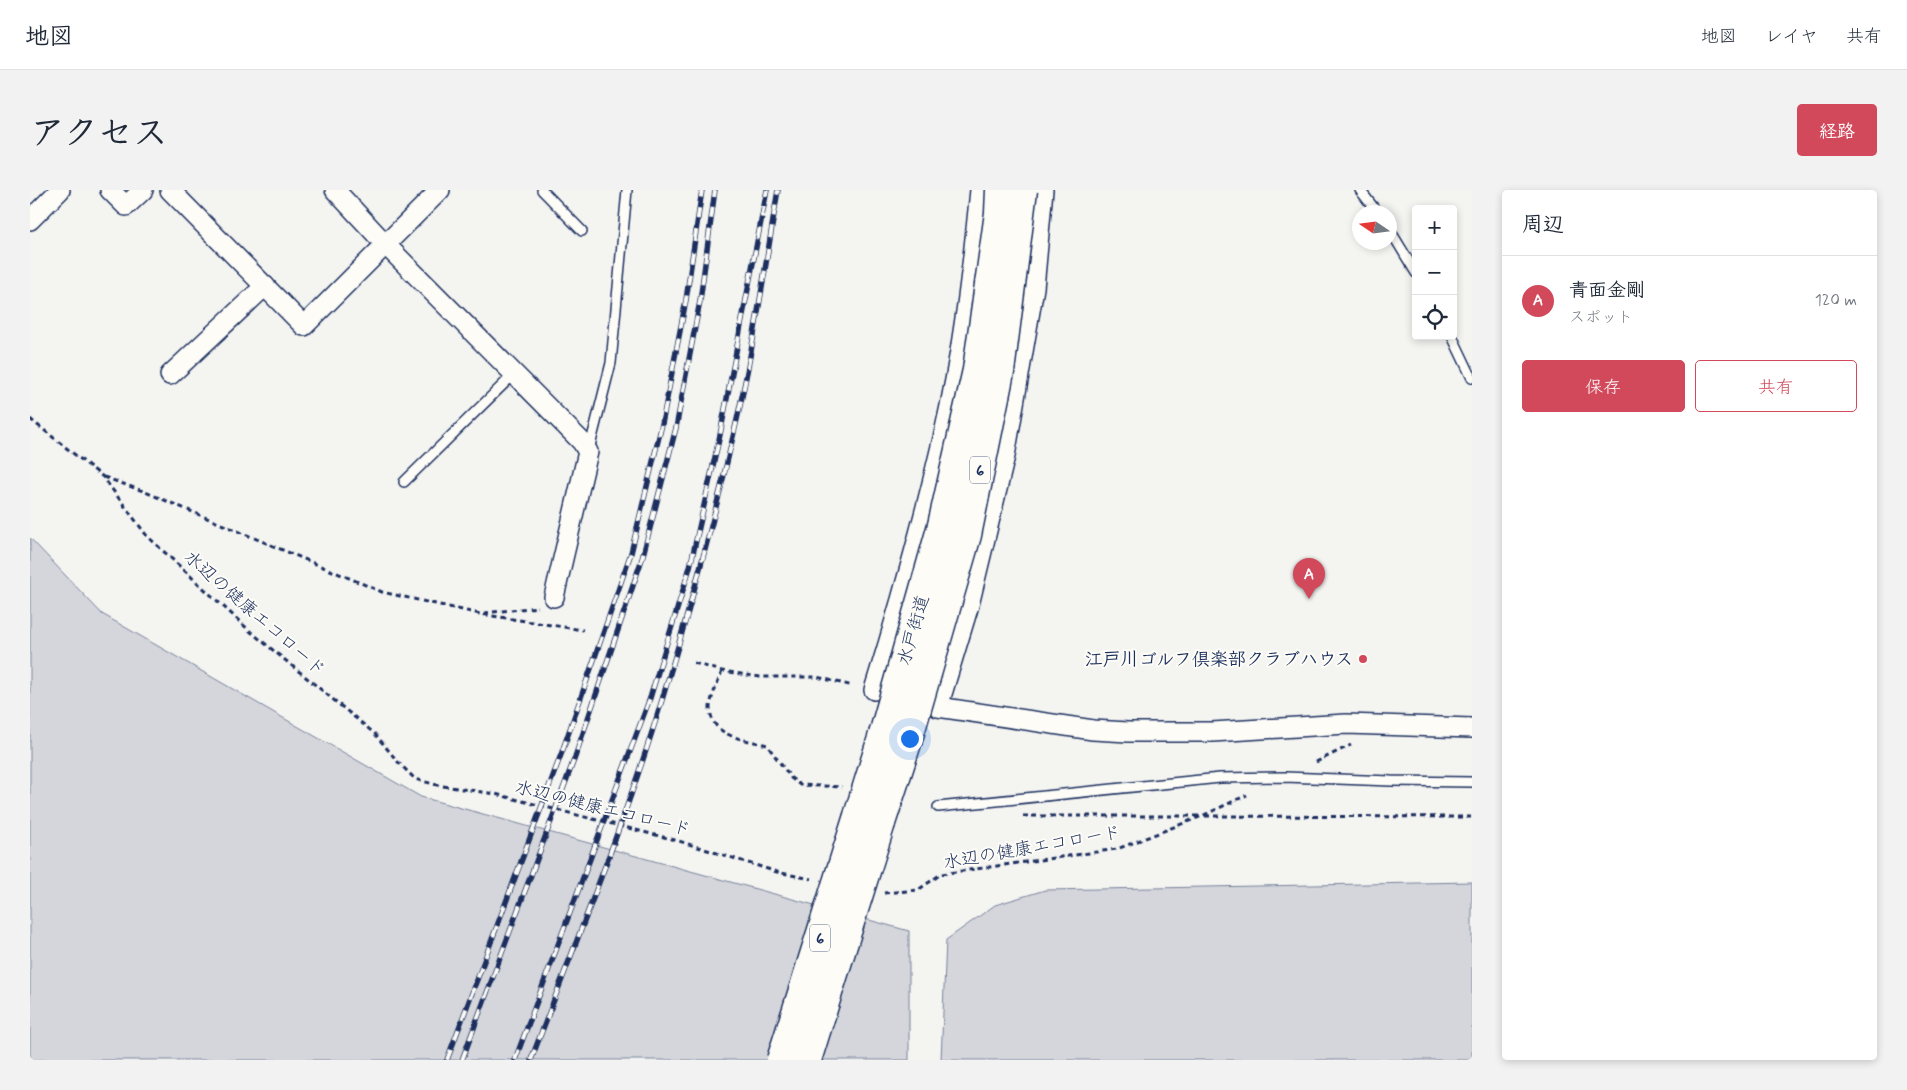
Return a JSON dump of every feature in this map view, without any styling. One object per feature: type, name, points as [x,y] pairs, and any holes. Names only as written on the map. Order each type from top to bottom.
[{"type":"highway","name":"水戸街道","points":[[895,739],[977,370],[999,213],[1000,190]]},
{"type":"highway","name":"水戸街道","points":[[807,1060],[870,820],[895,739],[967,535],[1000,372],[1023,190]]},
{"type":"highway","name":"水戸街道","points":[[782,1060],[870,820]]},
{"type":"street","points":[[30,220],[60,190]]},
{"type":"street","points":[[110,190],[126,206],[143,190]]},
{"type":"street","points":[[170,190],[304,326],[440,190]]},
{"type":"street","points":[[336,190],[386,245],[582,442],[588,452],[554,597]]},
{"type":"street","points":[[874,690],[904,594],[943,436],[963,328],[980,190]]},
{"type":"street","points":[[1043,190],[1034,288],[1005,456],[969,605],[938,707],[1093,730],[1128,732],[1212,732],[1346,724],[1472,728]]},
{"type":"street","points":[[170,375],[265,286]]},
{"type":"lane","points":[[542,190],[582,231]]},
{"type":"lane","points":[[588,452],[611,363],[627,190]]},
{"type":"lane","points":[[1360,190],[1372,205]]},
{"type":"lane","points":[[1397,242],[1412,266]]},
{"type":"lane","points":[[1454,340],[1472,378]]},
{"type":"lane","points":[[404,482],[514,373]]},
{"type":"lane","points":[[938,807],[1220,778],[1285,777],[1391,782],[1472,782]]},
{"type":"path","name":"水辺の健康エコロード","points":[[30,419],[104,477],[147,536],[250,632],[375,734],[415,780],[495,794],[678,841],[777,872],[816,880]]},
{"type":"path","name":"水辺の健康エコロード","points":[[104,477],[143,491],[382,592],[480,614],[583,630]]},
{"type":"path","points":[[480,614],[545,606],[554,597]]},
{"type":"path","points":[[694,663],[722,671],[760,677],[817,677],[874,690]]},
{"type":"path","points":[[722,671],[710,707],[717,727],[726,735],[767,745],[791,778],[800,785],[849,788]]},
{"type":"path","points":[[1022,816],[1472,817]]},
{"type":"path","name":"水辺の健康エコロード","points":[[884,893],[918,890],[941,874],[1117,849],[1202,816]]},
{"type":"shaded area","points":[[30,538],[102,614],[421,797],[909,931],[909,1060],[30,1060]]},
{"type":"shaded area","points":[[1472,882],[1472,1060],[941,1060],[946,940],[995,905],[1045,890]]},
{"type":"railway","points":[[447,1060],[562,752],[631,553],[662,424],[686,300],[702,190]]},
{"type":"railway","points":[[462,1060],[575,757],[642,559],[676,428],[700,301],[715,190]]},
{"type":"railway","points":[[515,1060],[650,698],[690,567],[720,435],[767,190]]},
{"type":"railway","points":[[531,1060],[600,881],[648,746],[690,604],[716,506],[746,379],[778,190]]},
{"type":"place","name":"青面金剛","points":[[1309,599]]},
{"type":"place","name":"江戸川ゴルフ倶楽部クラブハウス","points":[[1363,659]]}]
